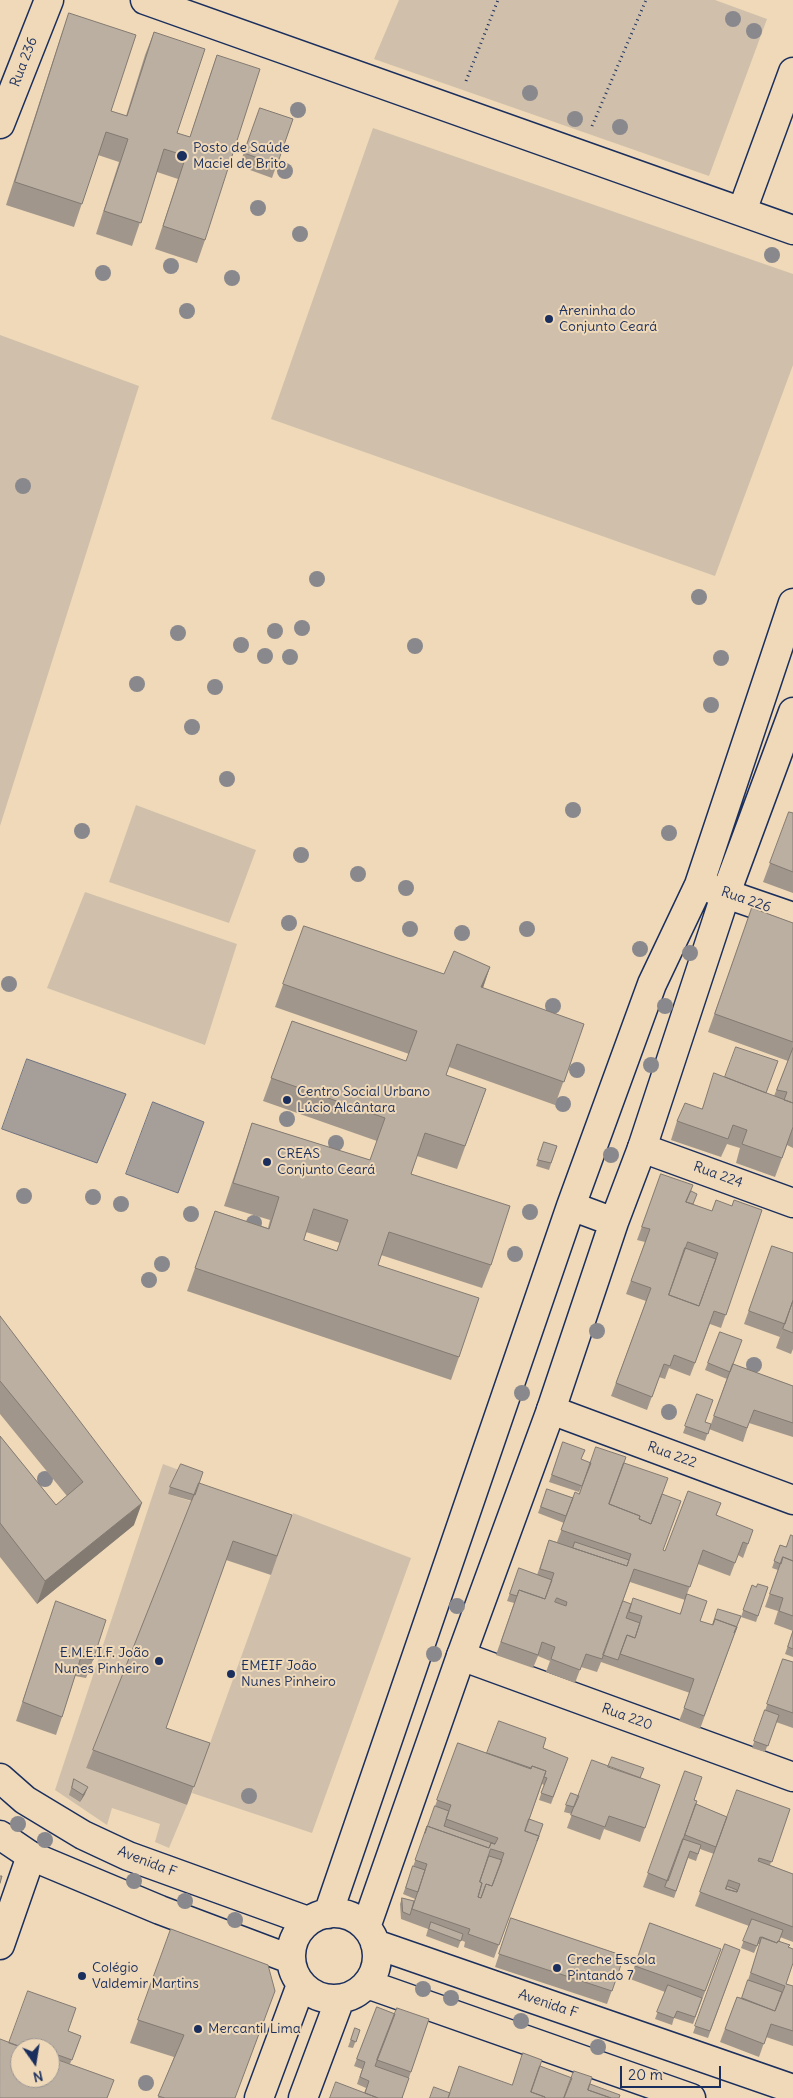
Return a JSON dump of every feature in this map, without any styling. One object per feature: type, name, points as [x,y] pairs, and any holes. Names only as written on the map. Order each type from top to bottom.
[{"type":"street","name":"Rua 236","points":[[0,124],[49,0]]},
{"type":"street","points":[[145,0],[793,230]]},
{"type":"street","points":[[742,211],[793,72]]},
{"type":"street","points":[[691,2098],[354,1992],[322,1998],[313,1995],[295,1971],[290,1951],[295,1937],[317,1917],[652,984],[699,885],[793,603]]},
{"type":"street","points":[[302,2098],[354,1992],[377,1964],[377,1951],[370,1936],[461,1656],[551,1410],[614,1222],[642,1148],[726,893],[793,712]]},
{"type":"street","name":"Rua 226","points":[[699,885],[793,917]]},
{"type":"street","name":"Rua 224","points":[[642,1148],[793,1203]]},
{"type":"street","points":[[571,1206],[614,1222]]},
{"type":"street","name":"Rua 222","points":[[551,1410],[793,1500]]},
{"type":"street","name":"Rua 220","points":[[461,1656],[793,1777]]},
{"type":"street","name":"Avenida F","points":[[0,1778],[25,1800],[83,1835],[128,1856],[317,1917],[336,1913],[351,1916],[370,1936],[793,2089]]},
{"type":"street","points":[[0,1835],[31,1856],[160,1910],[295,1971]]},
{"type":"street","points":[[0,1945],[31,1856]]},
{"type":"street","points":[[259,2098],[295,1971]]},
{"type":"path","points":[[462,90],[498,0]]},
{"type":"path","points":[[589,134],[646,0]]},
{"type":"shaded area","points":[[399,0],[715,0],[767,19],[709,176],[374,59]]},
{"type":"shaded area","name":"Areninha do Conjunto Ceará","points":[[373,128],[793,274],[793,365],[715,576],[271,419]]},
{"type":"shaded area","points":[[0,335],[139,386],[0,826]]},
{"type":"shaded area","points":[[136,805],[256,850],[229,923],[109,882]]},
{"type":"shaded area","points":[[85,892],[237,944],[205,1045],[47,988]]},
{"type":"shaded area","points":[[27,1059],[126,1094],[97,1163],[2,1129]]},
{"type":"shaded area","points":[[153,1102],[204,1122],[178,1193],[126,1174]]},
{"type":"shaded area","points":[[163,1464],[179,1470],[168,1494],[193,1502],[86,1768],[187,1805],[169,1848],[155,1842],[160,1824],[112,1808],[107,1825],[55,1790]]},
{"type":"shaded area","points":[[293,1513],[411,1558],[312,1833],[192,1793]]},
{"type":"building","points":[[69,13],[136,35],[111,111],[127,116],[154,32],[205,49],[177,133],[190,137],[217,55],[260,69],[205,240],[163,226],[186,156],[164,149],[141,223],[104,211],[128,139],[106,132],[82,204],[15,182]]},
{"type":"building","points":[[260,108],[293,119],[277,165],[244,153]]},
{"type":"building","points":[[789,812],[793,813],[793,872],[770,863]]},
{"type":"building","points":[[752,908],[793,923],[793,1042],[715,1014]]},
{"type":"building","name":"CREAS Conjunto Ceará","points":[[304,926],[444,974],[454,951],[490,967],[481,987],[584,1024],[564,1082],[457,1044],[446,1075],[486,1089],[465,1146],[425,1133],[411,1174],[510,1206],[491,1265],[389,1232],[378,1265],[479,1298],[459,1357],[195,1268],[215,1211],[269,1229],[279,1197],[233,1183],[252,1123],[370,1160],[385,1118],[271,1078],[292,1021],[406,1061],[417,1031],[283,984]],"holes":[[[314,1209],[348,1220],[337,1251],[304,1240]]]},
{"type":"building","points":[[736,1047],[778,1061],[766,1093],[725,1077]]},
{"type":"building","points":[[793,1048],[793,1103],[784,1100],[787,1092],[777,1090]]},
{"type":"building","points":[[714,1073],[793,1103],[793,1127],[782,1158],[742,1144],[747,1130],[733,1125],[728,1139],[677,1121],[685,1103],[702,1109]]},
{"type":"building","points":[[544,1142],[557,1146],[551,1163],[538,1160]]},
{"type":"building","points":[[661,1174],[693,1185],[686,1202],[712,1211],[716,1200],[732,1206],[734,1200],[762,1210],[726,1315],[714,1311],[695,1363],[674,1355],[670,1366],[664,1364],[652,1397],[616,1383],[651,1288],[631,1281],[650,1229],[642,1227]],"holes":[[[688,1242],[718,1253],[699,1306],[669,1295]]]},
{"type":"building","points":[[691,1191],[697,1194],[693,1204],[686,1202]]},
{"type":"building","points":[[772,1246],[793,1253],[793,1300],[785,1324],[749,1311]]},
{"type":"building","points":[[685,1248],[716,1259],[699,1306],[669,1295]]},
{"type":"building","points":[[793,1301],[793,1333],[783,1329]]},
{"type":"building","points":[[0,1316],[142,1503],[45,1581],[0,1523],[0,1436],[56,1505],[83,1482],[0,1381]]},
{"type":"building","points":[[720,1332],[742,1340],[730,1372],[708,1363]]},
{"type":"building","points":[[733,1364],[793,1386],[793,1423],[754,1410],[747,1428],[714,1416]]},
{"type":"building","points":[[697,1394],[713,1400],[705,1422],[711,1424],[708,1434],[685,1426]]},
{"type":"building","points":[[563,1442],[585,1450],[581,1459],[591,1463],[582,1486],[552,1475]]},
{"type":"building","points":[[596,1447],[626,1457],[609,1504],[640,1516],[639,1519],[651,1524],[662,1494],[681,1501],[663,1550],[665,1551],[688,1491],[721,1503],[716,1515],[753,1530],[748,1544],[743,1542],[735,1563],[703,1550],[690,1587],[634,1569],[602,1659],[586,1654],[580,1670],[551,1659],[555,1647],[542,1642],[538,1655],[501,1642],[519,1590],[545,1599],[554,1573],[540,1569],[549,1540],[627,1566],[631,1554],[561,1530],[575,1492],[579,1494]],"holes":[[[557,1598],[567,1602],[566,1606],[555,1602]]]},
{"type":"building","points":[[624,1463],[668,1478],[651,1524],[639,1519],[640,1516],[609,1504]]},
{"type":"building","points":[[181,1464],[203,1472],[195,1495],[170,1487]]},
{"type":"building","name":"E.M.E.I.F. João Nunes Pinheiro","points":[[199,1483],[292,1515],[277,1556],[233,1541],[166,1728],[210,1743],[194,1787],[93,1750]]},
{"type":"building","points":[[547,1489],[573,1498],[566,1516],[541,1507]]},
{"type":"building","points":[[791,1535],[793,1536],[793,1561],[783,1557],[781,1564],[774,1561],[780,1545],[786,1547]]},
{"type":"building","points":[[575,1542],[629,1560],[627,1566],[573,1548]]},
{"type":"building","points":[[783,1557],[793,1561],[793,1616],[779,1611],[783,1598],[770,1594]]},
{"type":"building","points":[[519,1568],[552,1580],[545,1599],[519,1590],[517,1596],[510,1594]]},
{"type":"building","points":[[758,1584],[768,1587],[758,1616],[743,1610],[752,1585],[756,1587]]},
{"type":"building","points":[[687,1594],[707,1601],[700,1621],[713,1625],[715,1619],[737,1627],[704,1716],[684,1708],[694,1679],[620,1654],[627,1635],[635,1638],[642,1616],[629,1612],[633,1598],[680,1614]]},
{"type":"building","points":[[56,1601],[106,1620],[93,1660],[81,1657],[62,1717],[23,1702]]},
{"type":"building","points":[[623,1601],[631,1604],[626,1618],[640,1623],[635,1638],[627,1635],[618,1660],[603,1655]]},
{"type":"building","points":[[718,1609],[741,1616],[737,1627],[715,1619],[713,1624]]},
{"type":"building","points":[[793,1631],[793,1649],[788,1647]]},
{"type":"building","points":[[783,1659],[793,1662],[793,1713],[767,1704]]},
{"type":"building","points":[[765,1710],[779,1715],[768,1746],[754,1741]]},
{"type":"building","points":[[499,1721],[546,1738],[543,1748],[568,1758],[553,1797],[541,1793],[547,1778],[544,1777],[546,1771],[532,1766],[531,1768],[487,1753]]},
{"type":"building","points":[[458,1743],[531,1769],[532,1766],[546,1771],[525,1831],[539,1836],[499,1945],[468,1934],[470,1929],[412,1909],[427,1864],[415,1860],[427,1826],[489,1848],[491,1843],[495,1844],[498,1838],[446,1819],[451,1805],[437,1800]],"holes":[[[491,1849],[504,1853],[492,1886],[486,1884],[481,1898],[478,1897],[482,1883],[480,1882]]]},
{"type":"building","points":[[612,1757],[644,1768],[640,1778],[608,1767]]},
{"type":"building","points":[[592,1760],[660,1785],[645,1828],[609,1816],[605,1827],[571,1815]]},
{"type":"building","points":[[685,1771],[702,1777],[694,1800],[697,1801],[668,1881],[648,1873]]},
{"type":"building","points":[[74,1779],[88,1787],[83,1795],[72,1788]]},
{"type":"building","points":[[737,1790],[790,1809],[772,1862],[759,1858],[758,1861],[793,1874],[793,1927],[700,1892]],"holes":[[[729,1880],[740,1884],[737,1892],[726,1889]]]},
{"type":"building","points":[[571,1793],[579,1796],[574,1807],[566,1805]]},
{"type":"building","points":[[696,1804],[727,1817],[716,1847],[685,1835]]},
{"type":"building","points":[[435,1806],[449,1811],[444,1826],[495,1844],[491,1843],[489,1848],[428,1826]]},
{"type":"building","points":[[529,1819],[543,1824],[539,1836],[525,1831]]},
{"type":"building","points":[[683,1839],[701,1845],[698,1854],[690,1851],[676,1891],[665,1887]]},
{"type":"building","points":[[489,1856],[502,1860],[492,1886],[486,1884],[481,1898],[478,1897],[482,1883],[480,1882]]},
{"type":"building","points":[[413,1866],[425,1870],[418,1892],[406,1888]]},
{"type":"building","points":[[727,1886],[737,1890],[737,1892],[726,1889]]},
{"type":"building","points":[[402,1898],[414,1901],[410,1915],[403,1912]]},
{"type":"building","name":"Creche Escola Pintando 7","points":[[511,1918],[624,1956],[612,1991],[499,1954]]},
{"type":"building","points":[[752,1919],[783,1930],[779,1941],[777,1943],[760,1937],[757,1946],[743,1941]]},
{"type":"building","points":[[431,1922],[463,1934],[461,1941],[429,1929]]},
{"type":"building","points":[[650,1923],[721,1949],[705,1991],[635,1966]]},
{"type":"building","name":"Mercantil Lima","points":[[171,1929],[268,1965],[275,1991],[235,2098],[165,2098],[158,2096],[184,2035],[138,2020]]},
{"type":"building","points":[[762,1937],[777,1943],[778,1941],[790,1945],[788,1947],[793,1949],[793,1963],[786,1984],[793,1986],[793,2031],[771,2024],[764,2044],[725,2029],[737,1997],[775,2011],[785,1986],[751,1973]]},
{"type":"building","points":[[725,1944],[740,1950],[710,2031],[695,2026]]},
{"type":"building","points":[[748,1980],[782,1992],[775,2011],[742,1998]]},
{"type":"building","points":[[668,1985],[702,1998],[695,2017],[677,2011],[674,2018],[657,2012]]},
{"type":"building","points":[[28,1991],[76,2008],[68,2031],[81,2036],[72,2060],[60,2056],[60,2038],[11,2038]]},
{"type":"building","points":[[377,2007],[395,2014],[375,2066],[409,2078],[402,2098],[378,2098],[365,2093],[369,2081],[360,2077],[365,2062],[357,2059]]},
{"type":"building","points":[[397,2008],[429,2019],[411,2072],[377,2060]]},
{"type":"building","points":[[355,2028],[360,2030],[356,2042],[351,2040]]},
{"type":"building","points":[[0,2039],[10,2043],[10,2088],[60,2088],[60,2061],[114,2080],[107,2098],[0,2098]]},
{"type":"building","points":[[523,2053],[542,2060],[531,2092],[545,2098],[448,2098],[459,2066],[512,2085]]},
{"type":"building","points":[[540,2066],[572,2078],[564,2098],[545,2098],[531,2092]]},
{"type":"building","points":[[574,2071],[592,2077],[588,2090],[611,2098],[564,2098]]},
{"type":"building","points":[[336,2082],[378,2098],[330,2098]]},
{"type":"building","points":[[590,2084],[620,2095],[619,2098],[611,2098],[588,2090]]},
{"type":"building","points":[[434,2087],[450,2093],[448,2098],[430,2098]]},
{"type":"place","name":"Posto de Saúde Maciel de Brito","points":[[182,156]]},
{"type":"place","name":"Areninha do Conjunto Ceará","points":[[549,319]]},
{"type":"place","name":"Centro Social Urbano Lúcio Alcântara","points":[[287,1100]]},
{"type":"place","name":"CREAS Conjunto Ceará","points":[[267,1162]]},
{"type":"place","name":"E.M.E.I.F. João Nunes Pinheiro","points":[[159,1661]]},
{"type":"place","name":"EMEIF João Nunes Pinheiro","points":[[231,1674]]},
{"type":"place","name":"Creche Escola Pintando 7","points":[[557,1968]]},
{"type":"place","name":"Colégio Valdemir Martins","points":[[82,1976]]},
{"type":"place","name":"Mercantil Lima","points":[[198,2029]]}]
